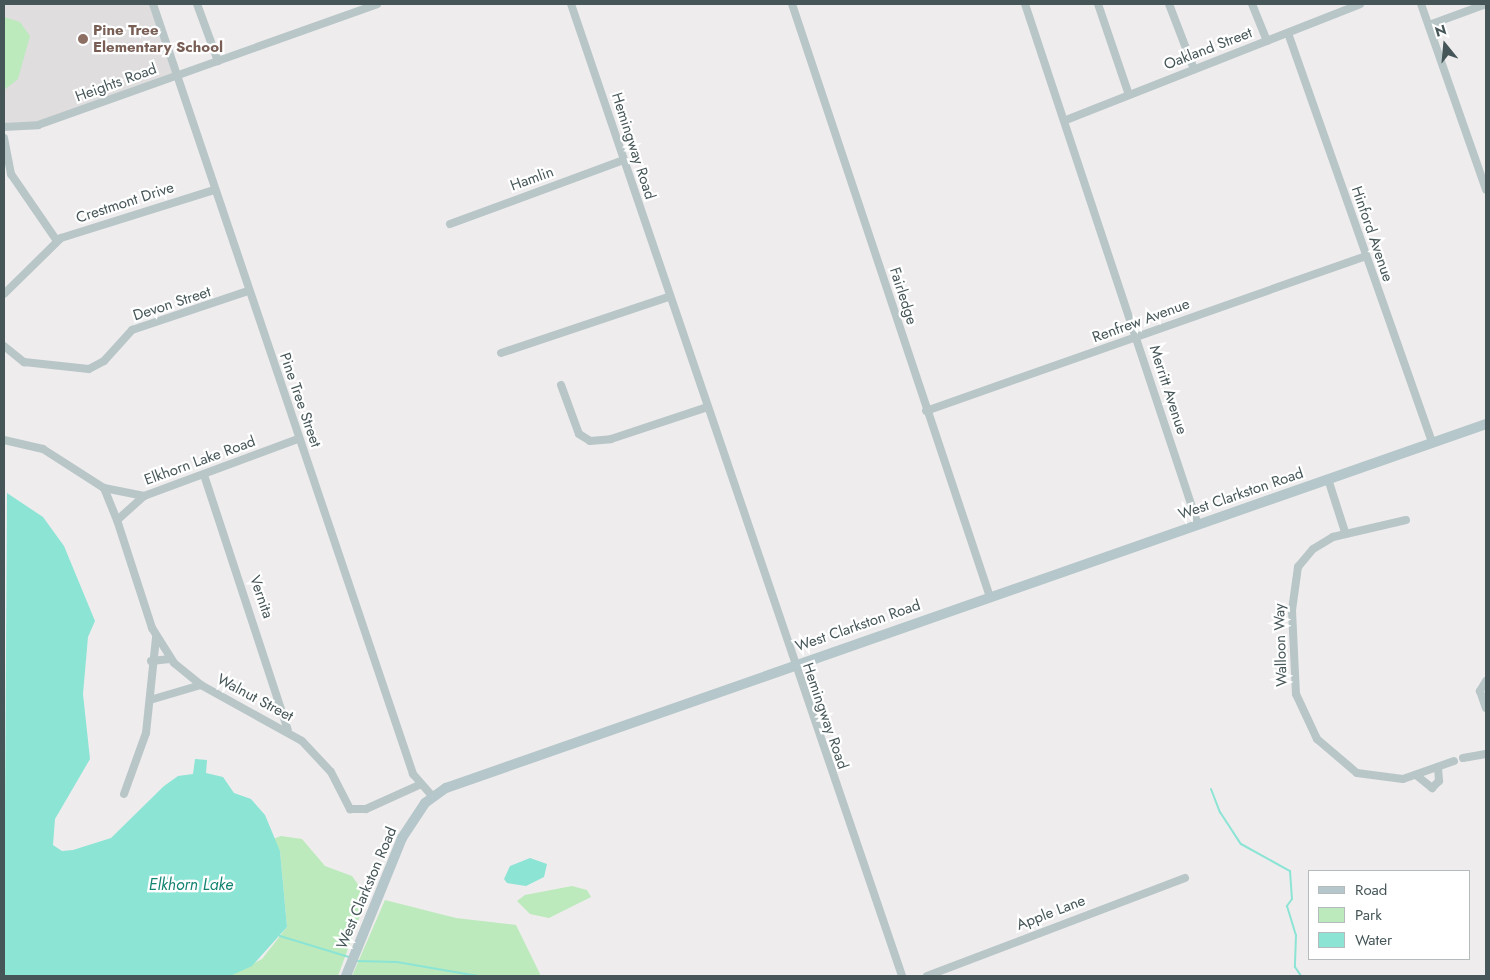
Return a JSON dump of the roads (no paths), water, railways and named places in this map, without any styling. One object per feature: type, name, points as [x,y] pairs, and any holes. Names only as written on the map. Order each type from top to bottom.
[{"type":"main road","name":"West Clarkston Road","points":[[346,976],[402,838],[434,797],[472,776],[1486,424]]},
{"type":"street","name":"Pine Tree Street","points":[[153,4],[298,439],[419,785]]},
{"type":"street","points":[[197,4],[218,61]]},
{"type":"street","name":"Heights Road","points":[[6,127],[38,125],[218,61],[367,5],[377,4]]},
{"type":"street","name":"Hemingway Road","points":[[571,4],[792,664],[902,976]]},
{"type":"street","name":"Fairledge","points":[[792,4],[926,411],[990,596]]},
{"type":"street","name":"Merritt Avenue","points":[[1025,4],[1066,120],[1198,525]]},
{"type":"street","points":[[1098,4],[1129,95]]},
{"type":"street","points":[[1169,4],[1194,69]]},
{"type":"street","points":[[1252,4],[1267,41]]},
{"type":"street","name":"Oakland Street","points":[[1066,120],[1288,33],[1339,8],[1360,4]]},
{"type":"street","points":[[1421,4],[1486,190]]},
{"type":"street","points":[[1429,25],[1486,4]]},
{"type":"street","name":"Hinford Avenue","points":[[1288,33],[1432,443]]},
{"type":"street","points":[[4,294],[57,241],[12,174],[4,142],[6,127]]},
{"type":"street","name":"Hamlin","points":[[450,224],[624,160]]},
{"type":"street","name":"Crestmont Drive","points":[[57,241],[214,190]]},
{"type":"street","name":"Renfrew Avenue","points":[[926,411],[1365,256]]},
{"type":"street","name":"Devon Street","points":[[4,346],[24,362],[89,369],[104,361],[138,327],[248,291]]},
{"type":"street","points":[[501,353],[668,297]]},
{"type":"street","points":[[561,386],[579,434],[590,442],[634,432],[706,408]]},
{"type":"street","name":"Elkhorn Lake Road","points":[[4,440],[43,450],[104,488],[144,496],[298,439]]},
{"type":"street","name":"Vernita","points":[[204,475],[288,730]]},
{"type":"street","points":[[1328,479],[1345,532]]},
{"type":"street","name":"Walnut Street","points":[[104,488],[117,520],[156,638],[170,660],[201,685],[288,730],[331,772],[350,809],[376,805],[419,785]]},
{"type":"street","points":[[117,520],[144,496]]},
{"type":"street","name":"Walloon Way","points":[[1406,520],[1345,532],[1313,549],[1295,576],[1292,610],[1296,694],[1317,739],[1346,766],[1373,778],[1416,775],[1454,761]]},
{"type":"street","points":[[124,794],[146,733],[150,700],[151,661],[156,638]]},
{"type":"street","points":[[151,661],[170,660]]},
{"type":"street","points":[[1486,681],[1480,691],[1486,708]]},
{"type":"street","name":"Walnut Street","points":[[150,700],[201,685]]},
{"type":"street","points":[[1463,758],[1486,754]]},
{"type":"street","points":[[1416,775],[1432,788],[1438,781],[1438,767]]},
{"type":"street","points":[[419,785],[434,797]]},
{"type":"street","name":"Apple Lane","points":[[927,976],[1185,878]]},
{"type":"water","name":"Elkhorn Lake","points":[[7,493],[43,517],[64,546],[95,621],[88,637],[83,694],[90,759],[55,819],[53,845],[62,851],[73,850],[111,838],[164,786],[178,776],[193,774],[195,759],[207,760],[206,773],[223,777],[234,793],[251,799],[265,815],[280,851],[287,927],[252,966],[230,976],[4,976]]},
{"type":"water","points":[[530,858],[547,864],[544,877],[526,886],[507,883],[504,879],[510,866]]},
{"type":"waterway","points":[[1211,789],[1220,812],[1241,844],[1290,871],[1292,899],[1287,906],[1296,935],[1295,967],[1301,976]]},
{"type":"waterway","points":[[280,936],[349,957]]},
{"type":"waterway","points":[[355,961],[397,962],[478,976]]},
{"type":"place","name":"Pine Tree Elementary School","points":[[83,39]]}]
